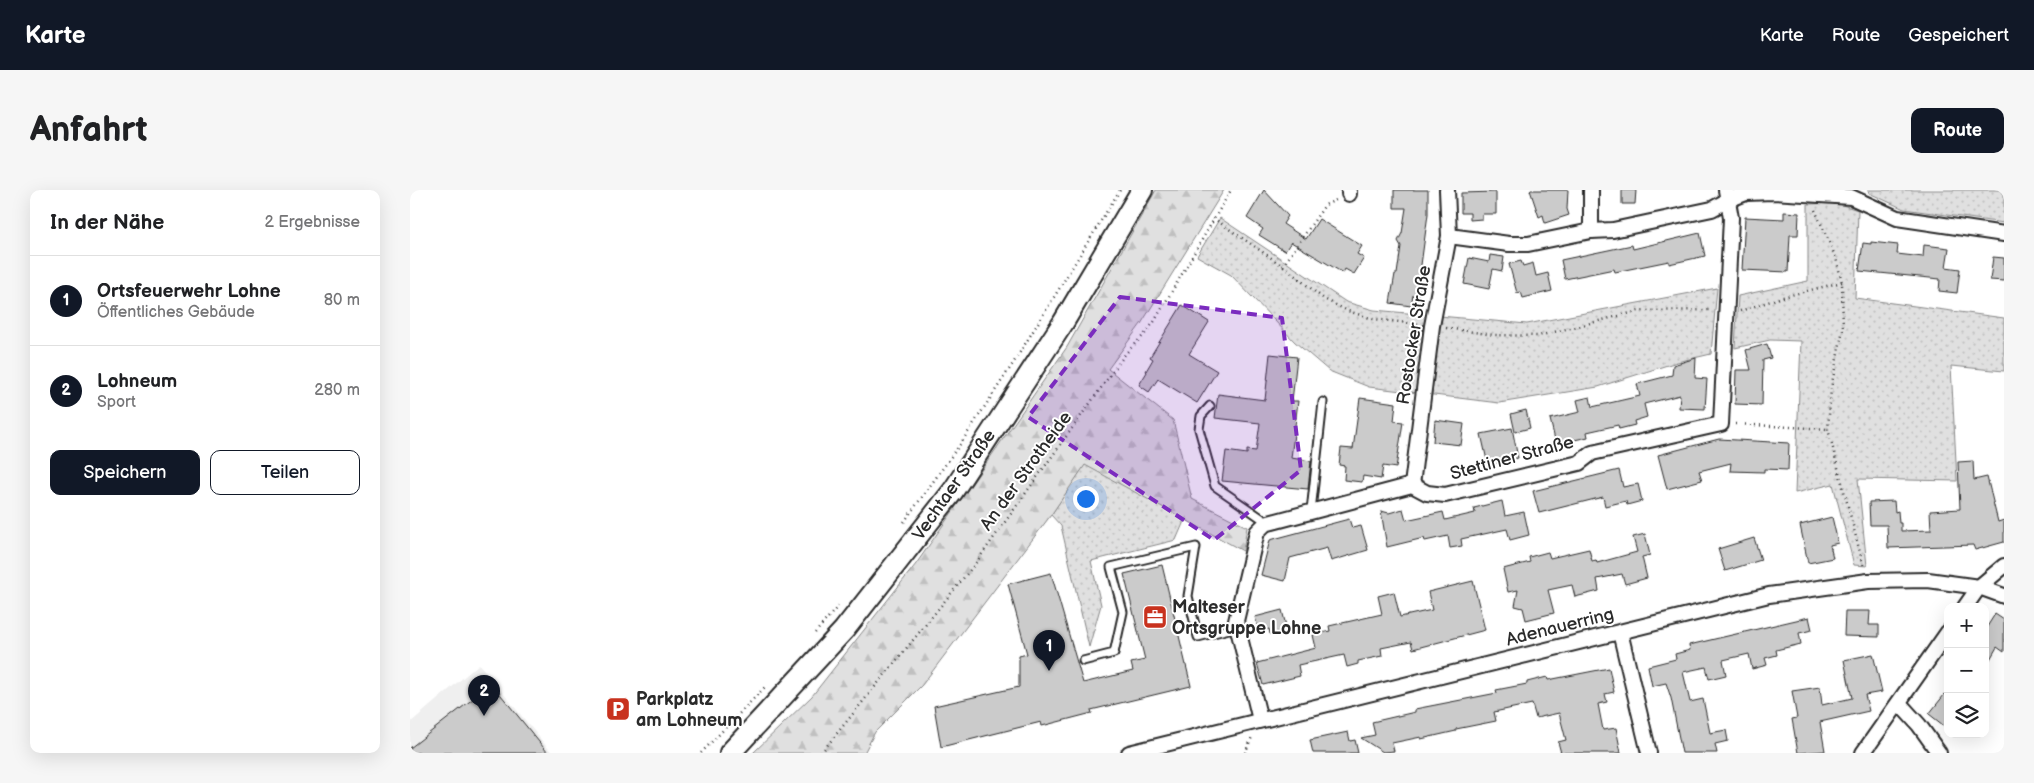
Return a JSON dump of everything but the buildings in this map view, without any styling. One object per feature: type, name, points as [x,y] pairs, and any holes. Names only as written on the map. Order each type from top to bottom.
[{"type":"main road","name":"Vechtaer Straße","points":[[730,753],[844,630],[953,491],[1063,323],[1142,190]]},
{"type":"street","name":"Rostocker Straße","points":[[1412,485],[1432,326],[1449,236],[1447,190]]},
{"type":"street","points":[[1591,190],[1591,231]]},
{"type":"street","points":[[1449,236],[1509,244],[1528,244],[1591,231],[1613,230],[1712,209],[1727,195],[1746,193],[1851,197],[1897,218],[2004,234]]},
{"type":"street","points":[[1721,424],[1730,218],[1727,195]]},
{"type":"street","name":"Stettiner Straße","points":[[1412,485],[1427,493],[1445,495],[1579,464],[1592,454],[1721,424]]},
{"type":"street","points":[[1260,720],[1236,621],[1257,532],[1265,524],[1412,485]]},
{"type":"street","points":[[1968,603],[1979,587],[2004,566]]},
{"type":"street","name":"Adenauerring","points":[[1129,753],[1770,595],[1868,581],[1928,580],[1979,587],[2004,596]]},
{"type":"street","points":[[1620,632],[1649,753]]},
{"type":"street","points":[[1863,753],[1944,638]]},
{"type":"street","points":[[1899,703],[1940,753]]},
{"type":"lane","points":[[1311,511],[1322,402]]},
{"type":"lane","points":[[1210,406],[1201,416],[1199,429],[1215,486],[1269,523]]},
{"type":"lane","points":[[1083,661],[1114,653],[1123,612],[1111,567],[1196,546],[1188,596],[1198,636],[1237,627]]},
{"type":"path","points":[[901,527],[961,443],[1008,371],[1120,190]]},
{"type":"path","name":"An der Strotheide","points":[[821,753],[975,564],[1126,353],[1144,336],[1154,322],[1213,218],[1232,190]]},
{"type":"path","points":[[1283,266],[1325,205],[1349,192]]},
{"type":"path","points":[[1808,194],[1836,258],[1842,282],[1843,329],[1831,388],[1828,429],[1868,581]]},
{"type":"path","points":[[1213,218],[1283,266],[1324,299],[1348,311],[1373,319],[1494,335],[1538,336],[1639,311],[1725,310],[1742,312],[1783,298],[1842,282]]},
{"type":"path","points":[[1721,424],[1828,429]]},
{"type":"path","points":[[812,637],[843,601]]},
{"type":"path","points":[[700,753],[769,683]]},
{"type":"highlighted area","points":[[1120,297],[1282,318],[1301,470],[1214,540],[1028,417]]},
{"type":"shaded area","points":[[479,664],[552,753],[410,753],[410,723]]},
{"type":"green space","points":[[1156,190],[1224,190],[1141,324],[1108,369],[1173,420],[1192,499],[1247,527],[1243,551],[1085,465],[1051,515],[922,685],[875,732],[864,753],[753,753],[812,696],[916,564],[1067,347]]},
{"type":"green space","points":[[1868,190],[2004,190],[2004,223],[1904,209],[1869,193]]},
{"type":"green space","points":[[1836,203],[1858,210],[1855,298],[2004,318],[2004,371],[1951,366],[1957,481],[1858,479],[1867,566],[1854,565],[1833,484],[1795,493],[1801,341],[1770,340],[1735,348],[1738,296],[1808,281],[1808,204]]},
{"type":"green space","points":[[1220,218],[1346,302],[1374,310],[1527,324],[1717,288],[1711,354],[1677,362],[1598,387],[1499,403],[1369,387],[1329,371],[1295,342],[1231,275],[1197,256]]},
{"type":"green space","points":[[1085,464],[1185,519],[1176,540],[1091,561],[1101,605],[1089,647],[1061,526],[1051,515]]},
{"type":"place","name":"Malteser Ortsgruppe Lohne","points":[[1155,617]]},
{"type":"place","name":"Ortsfeuerwehr Lohne","points":[[1049,671]]},
{"type":"place","name":"Parkplatz am Lohneum","points":[[618,709]]},
{"type":"place","name":"Lohneum","points":[[484,716]]}]
